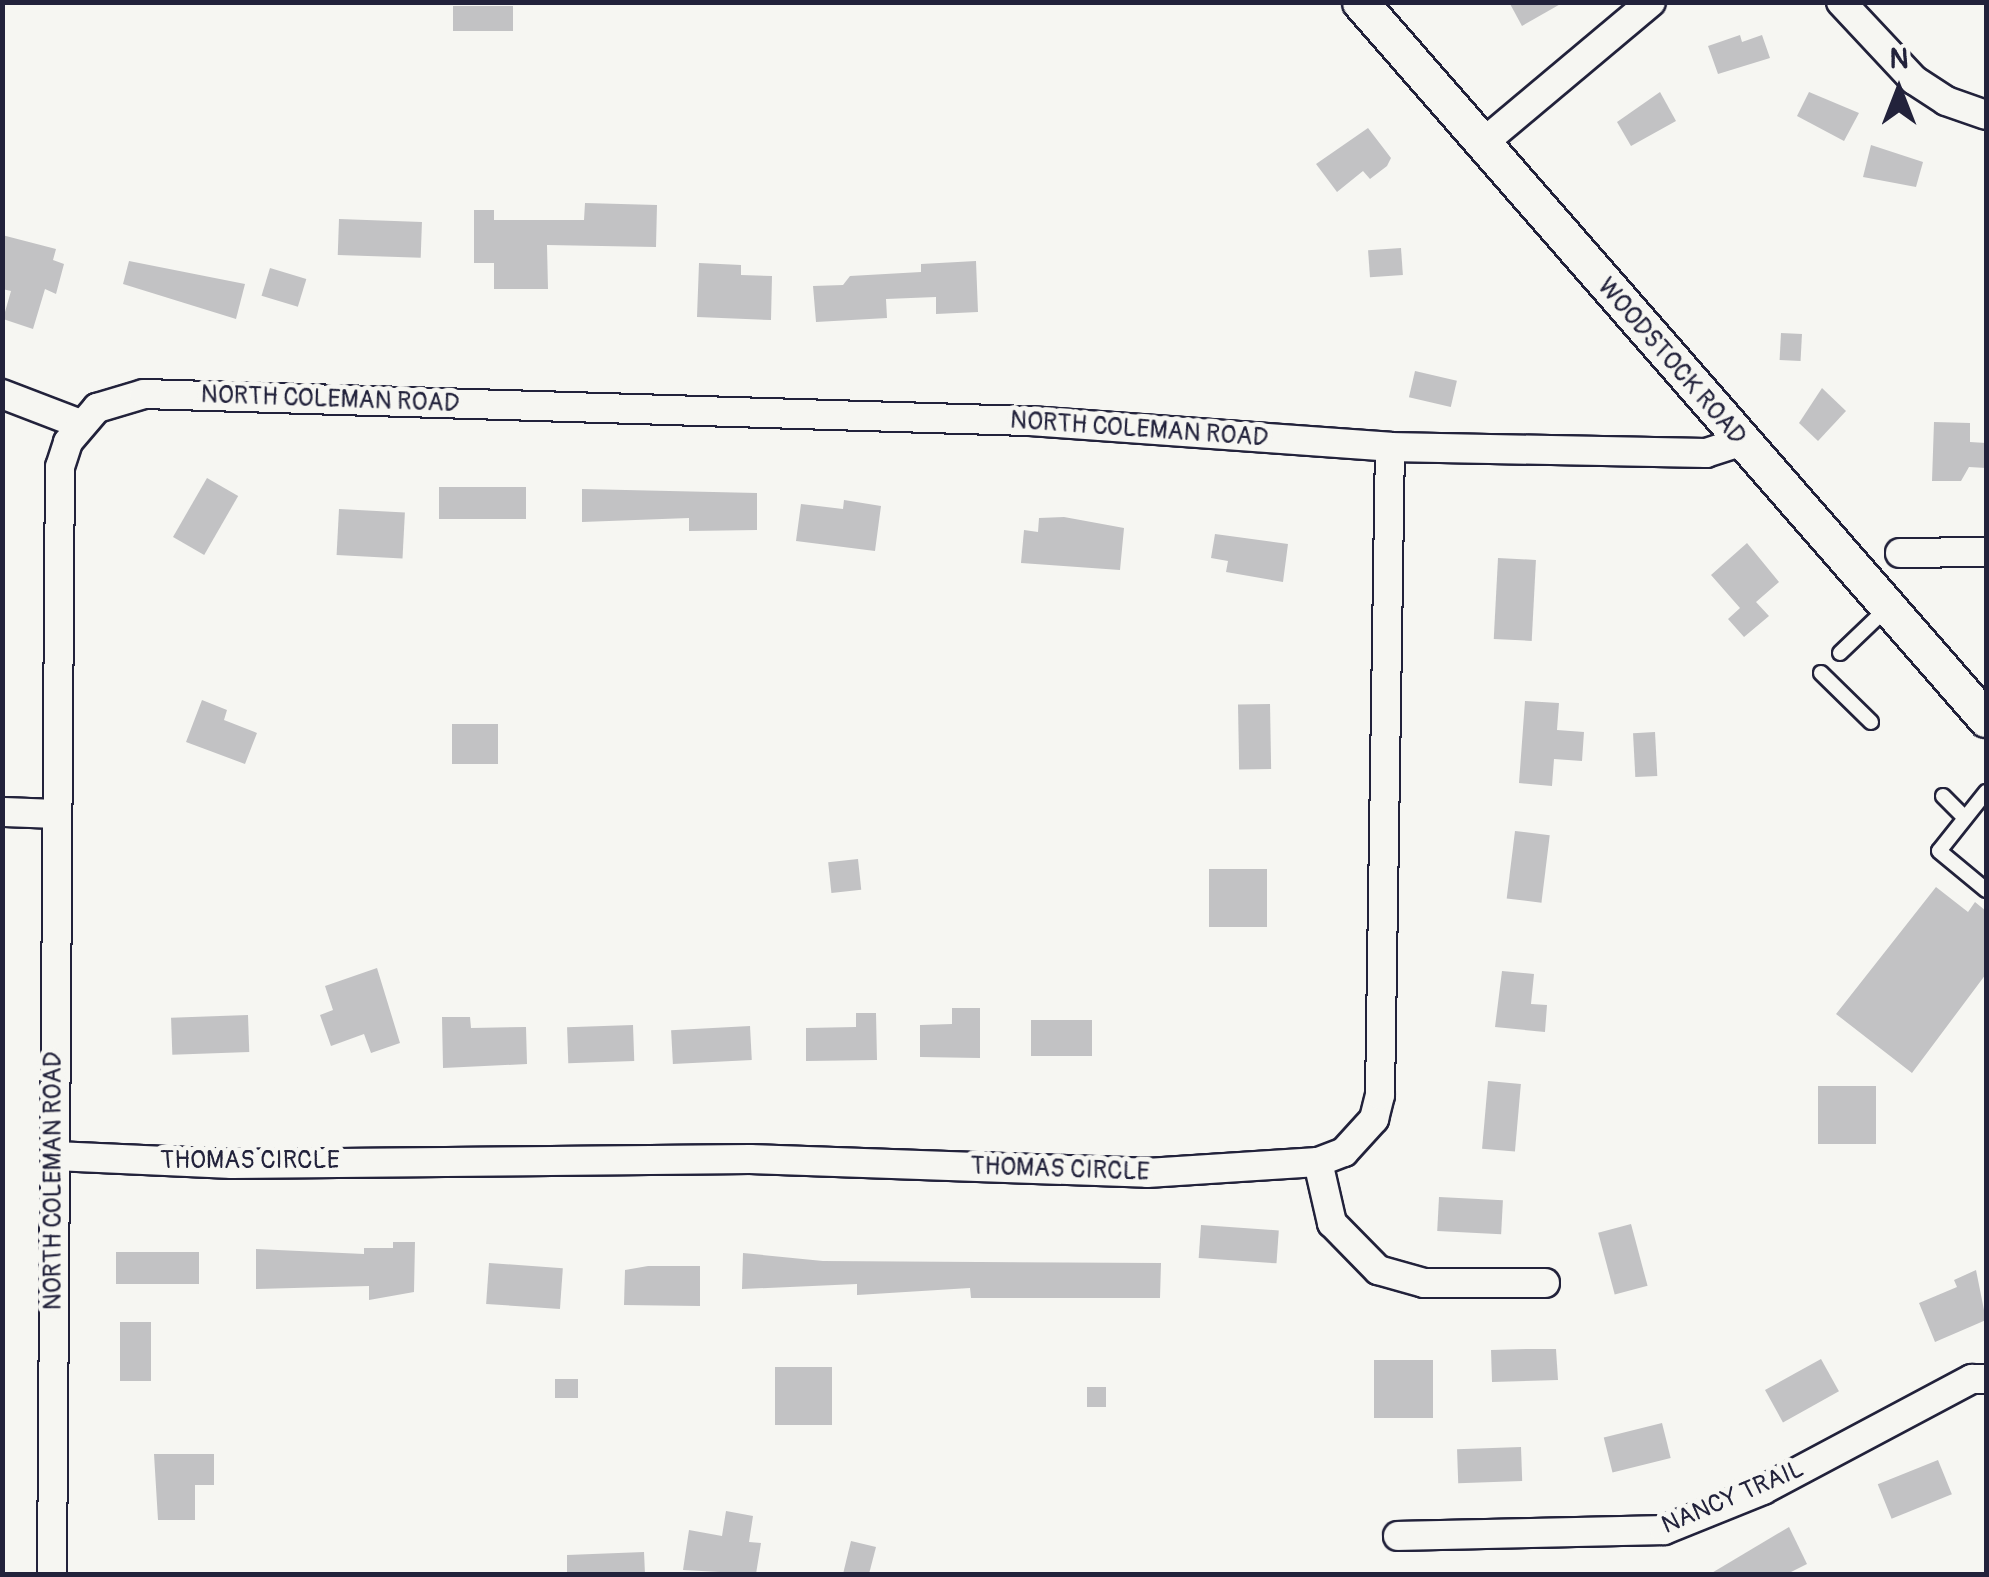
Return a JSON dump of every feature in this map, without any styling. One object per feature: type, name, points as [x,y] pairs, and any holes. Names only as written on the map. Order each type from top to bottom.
[{"type":"street","name":"WOODSTOCK ROAD","points":[[1360,2],[1740,442],[1986,719]]},
{"type":"street","points":[[1482,143],[1651,2]]},
{"type":"street","points":[[1841,2],[1914,80],[1986,115]]},
{"type":"street","points":[[2,394],[80,424]]},
{"type":"street","name":"NORTH COLEMAN ROAD","points":[[52,1574],[60,467],[80,424],[119,398],[144,394],[1030,421],[1390,447],[1706,454],[1740,442]]},
{"type":"street","name":"THOMAS CIRCLE","points":[[55,1156],[232,1164],[750,1159],[1146,1174],[1318,1162],[1362,1137],[1380,1095],[1390,447]]},
{"type":"street","points":[[1900,553],[1986,552]]},
{"type":"street","points":[[2,812],[55,814]]},
{"type":"street","points":[[1318,1162],[1332,1224],[1378,1270],[1424,1283],[1545,1283]]},
{"type":"street","name":"NANCY TRAIL","points":[[1398,1536],[1664,1530],[1763,1490],[1972,1379],[1986,1379]]},
{"type":"lane","points":[[1840,653],[1886,608]]},
{"type":"lane","points":[[1821,673],[1871,722]]},
{"type":"lane","points":[[1986,792],[1939,851],[1986,890]]},
{"type":"lane","points":[[1943,796],[1964,816]]},
{"type":"building","points":[[1509,2],[1564,2],[1522,26]]},
{"type":"building","points":[[453,6],[513,6],[513,31],[453,31]]},
{"type":"building","points":[[1740,35],[1742,42],[1762,35],[1770,58],[1718,74],[1708,46]]},
{"type":"building","points":[[1660,92],[1676,121],[1631,146],[1617,122]]},
{"type":"building","points":[[1809,92],[1859,113],[1844,141],[1797,116]]},
{"type":"building","points":[[1368,128],[1391,158],[1370,179],[1363,171],[1337,192],[1316,164]]},
{"type":"building","points":[[1871,145],[1923,162],[1916,187],[1863,177]]},
{"type":"building","points":[[585,203],[657,205],[656,247],[547,245],[548,289],[494,289],[494,263],[474,263],[474,210],[494,210],[494,220],[584,220]]},
{"type":"building","points":[[339,219],[422,222],[421,258],[338,255]]},
{"type":"building","points":[[2,235],[56,249],[53,260],[64,264],[56,294],[45,289],[33,329],[3,319],[11,291],[2,289]]},
{"type":"building","points":[[1401,248],[1403,275],[1370,277],[1368,250]]},
{"type":"building","points":[[129,261],[245,284],[236,319],[123,284]]},
{"type":"building","points":[[976,261],[978,312],[936,314],[936,297],[886,299],[887,318],[816,322],[813,286],[843,285],[850,276],[921,272],[921,264]]},
{"type":"building","points":[[699,263],[741,265],[741,275],[772,276],[771,320],[697,317]]},
{"type":"building","points":[[270,268],[306,279],[298,307],[262,296]]},
{"type":"building","points":[[1781,333],[1802,334],[1801,361],[1780,360]]},
{"type":"building","points":[[1415,371],[1457,381],[1451,407],[1409,397]]},
{"type":"building","points":[[1822,388],[1846,411],[1818,441],[1799,423]]},
{"type":"building","points":[[1934,422],[1970,423],[1970,442],[1986,443],[1986,468],[1969,467],[1961,481],[1932,481]]},
{"type":"building","points":[[207,478],[238,496],[204,555],[173,537]]},
{"type":"building","points":[[439,487],[526,487],[526,519],[439,519]]},
{"type":"building","points":[[582,489],[757,493],[757,530],[689,531],[689,518],[582,522]]},
{"type":"building","points":[[844,500],[881,506],[875,551],[796,541],[801,504],[843,509]]},
{"type":"building","points":[[339,509],[405,512],[403,558],[337,555]]},
{"type":"building","points":[[1064,517],[1124,528],[1120,570],[1021,563],[1024,530],[1038,532],[1039,518]]},
{"type":"building","points":[[1215,534],[1288,544],[1283,582],[1226,572],[1228,561],[1211,558]]},
{"type":"building","points":[[1747,543],[1779,582],[1756,602],[1769,616],[1744,637],[1728,619],[1740,608],[1711,575]]},
{"type":"building","points":[[1498,558],[1536,560],[1532,641],[1494,639]]},
{"type":"building","points":[[202,700],[227,710],[224,720],[257,733],[245,764],[186,742]]},
{"type":"building","points":[[1525,701],[1559,703],[1557,730],[1584,732],[1582,761],[1554,759],[1552,786],[1519,783]]},
{"type":"building","points":[[1270,704],[1271,769],[1239,770],[1238,705]]},
{"type":"building","points":[[452,724],[498,724],[498,764],[452,764]]},
{"type":"building","points":[[1655,732],[1657,776],[1635,777],[1633,733]]},
{"type":"building","points":[[1515,831],[1550,835],[1541,903],[1507,898]]},
{"type":"building","points":[[858,859],[861,890],[831,893],[828,862]]},
{"type":"building","points":[[1209,869],[1267,869],[1267,927],[1209,927]]},
{"type":"building","points":[[1936,887],[1968,912],[1975,902],[1986,911],[1986,974],[1912,1073],[1836,1014]]},
{"type":"building","points":[[377,968],[400,1043],[371,1053],[364,1034],[331,1046],[320,1015],[333,1010],[325,986]]},
{"type":"building","points":[[1502,971],[1534,974],[1531,1004],[1547,1005],[1545,1032],[1495,1027]]},
{"type":"building","points":[[952,1008],[980,1008],[980,1058],[920,1057],[920,1025],[952,1024]]},
{"type":"building","points":[[856,1013],[876,1013],[877,1060],[806,1061],[806,1028],[856,1027]]},
{"type":"building","points":[[248,1015],[249,1052],[172,1055],[171,1018]]},
{"type":"building","points":[[442,1017],[470,1017],[471,1028],[526,1027],[527,1064],[443,1068]]},
{"type":"building","points":[[1031,1020],[1092,1020],[1092,1056],[1031,1056]]},
{"type":"building","points":[[633,1025],[634,1061],[568,1063],[567,1027]]},
{"type":"building","points":[[750,1026],[752,1060],[673,1064],[671,1030]]},
{"type":"building","points":[[1488,1081],[1521,1084],[1515,1152],[1482,1149]]},
{"type":"building","points":[[1818,1086],[1876,1086],[1876,1144],[1818,1144]]},
{"type":"building","points":[[1439,1197],[1503,1200],[1501,1234],[1437,1231]]},
{"type":"building","points":[[1631,1224],[1648,1286],[1615,1295],[1598,1233]]},
{"type":"building","points":[[1201,1225],[1279,1230],[1277,1263],[1199,1258]]},
{"type":"building","points":[[393,1242],[415,1242],[414,1292],[369,1300],[369,1286],[256,1289],[256,1249],[364,1254],[364,1248],[393,1248]]},
{"type":"building","points":[[116,1252],[199,1252],[199,1284],[116,1284]]},
{"type":"building","points":[[743,1253],[823,1261],[1161,1263],[1160,1298],[971,1298],[970,1288],[857,1295],[857,1284],[742,1289]]},
{"type":"building","points":[[489,1263],[563,1268],[560,1309],[486,1304]]},
{"type":"building","points":[[700,1266],[700,1306],[624,1305],[625,1270]]},
{"type":"building","points":[[1976,1270],[1986,1320],[1935,1342],[1919,1303],[1957,1287],[1954,1280]]},
{"type":"building","points":[[120,1322],[151,1322],[151,1381],[120,1381]]},
{"type":"building","points":[[1556,1349],[1558,1380],[1492,1382],[1491,1350]]},
{"type":"building","points":[[1821,1359],[1839,1391],[1783,1422],[1765,1390]]},
{"type":"building","points":[[1374,1360],[1433,1360],[1433,1418],[1374,1418]]},
{"type":"building","points":[[775,1367],[832,1367],[832,1425],[775,1425]]},
{"type":"building","points":[[555,1379],[578,1379],[578,1398],[555,1398]]},
{"type":"building","points":[[1087,1387],[1106,1387],[1106,1407],[1087,1407]]},
{"type":"building","points":[[1662,1423],[1671,1458],[1612,1472],[1604,1438]]},
{"type":"building","points":[[1521,1447],[1522,1481],[1458,1483],[1457,1449]]},
{"type":"building","points":[[154,1454],[214,1454],[214,1485],[195,1485],[195,1520],[158,1520]]},
{"type":"building","points":[[1938,1460],[1952,1494],[1892,1519],[1878,1484]]},
{"type":"building","points":[[726,1511],[753,1516],[749,1542],[761,1543],[756,1574],[683,1570],[689,1530],[722,1536]]},
{"type":"building","points":[[1789,1527],[1807,1564],[1787,1574],[1710,1574]]},
{"type":"building","points":[[851,1541],[876,1547],[869,1574],[843,1574]]},
{"type":"building","points":[[644,1552],[645,1574],[567,1574],[567,1555]]}]
